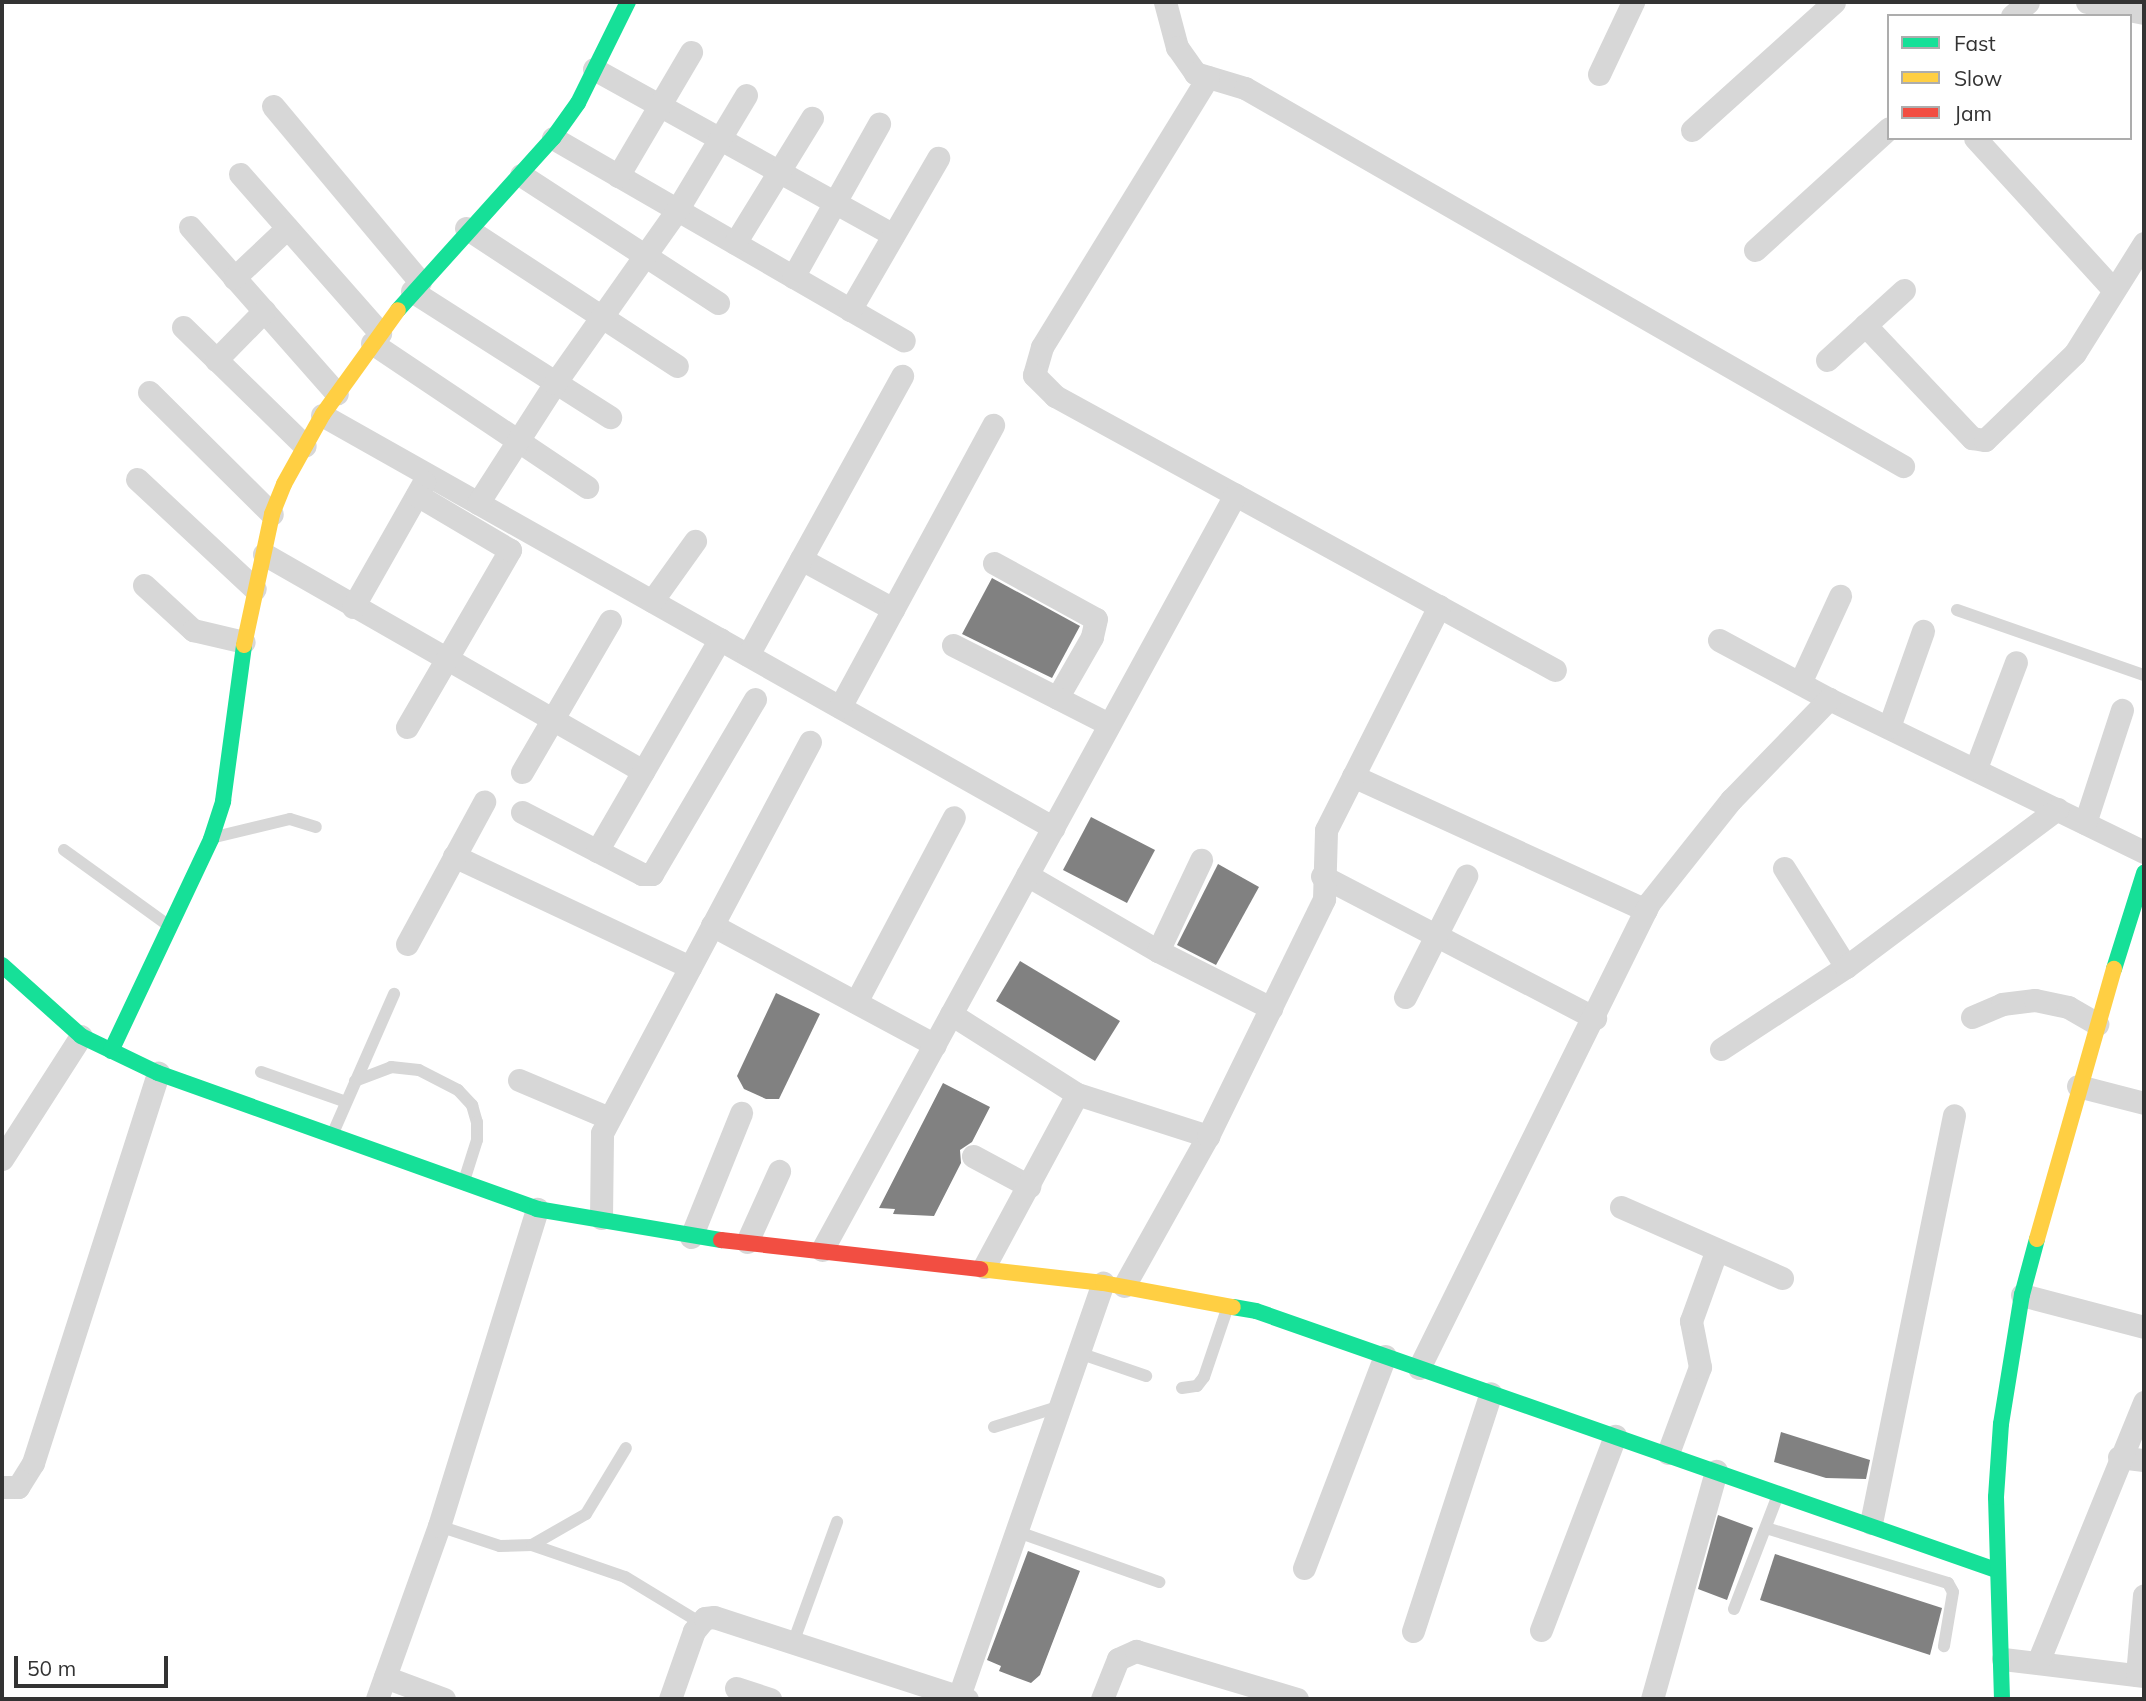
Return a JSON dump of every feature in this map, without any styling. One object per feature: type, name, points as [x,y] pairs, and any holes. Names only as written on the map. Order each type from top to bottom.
[{"type":"street","points":[[111,1051],[211,839],[223,801],[244,642],[272,514],[305,446],[322,415],[416,286],[466,228],[553,138],[578,103],[628,2]]},
{"type":"street","points":[[1166,2],[1186,65],[1208,77],[1245,88],[1903,466]]},
{"type":"street","points":[[1599,74],[1633,2]]},
{"type":"street","points":[[1692,131],[1834,2]]},
{"type":"street","points":[[2014,14],[2028,2]]},
{"type":"street","points":[[2087,2],[2144,13]]},
{"type":"street","points":[[618,176],[691,52]]},
{"type":"street","points":[[594,69],[893,235]]},
{"type":"street","points":[[1208,77],[1042,347],[1034,375],[1055,396],[1555,670]]},
{"type":"street","points":[[478,503],[555,383],[677,210],[746,95]]},
{"type":"street","points":[[273,106],[416,286],[555,383],[610,417]]},
{"type":"street","points":[[735,243],[812,118]]},
{"type":"street","points":[[793,276],[879,124]]},
{"type":"street","points":[[1755,250],[1887,130]]},
{"type":"street","points":[[553,138],[904,341]]},
{"type":"street","points":[[1977,140],[2113,289]]},
{"type":"street","points":[[850,310],[938,158]]},
{"type":"street","points":[[240,174],[376,338],[517,443],[587,487]]},
{"type":"street","points":[[521,174],[718,303]]},
{"type":"street","points":[[190,227],[337,394]]},
{"type":"street","points":[[234,278],[287,228]]},
{"type":"street","points":[[466,228],[677,366]]},
{"type":"street","points":[[1865,325],[1978,442],[2075,353],[2144,243]]},
{"type":"street","points":[[1827,360],[1904,290]]},
{"type":"street","points":[[216,360],[264,311]]},
{"type":"street","points":[[183,327],[305,446]]},
{"type":"street","points":[[748,655],[902,376]]},
{"type":"street","points":[[149,392],[272,514]]},
{"type":"street","points":[[322,415],[510,550],[448,661],[407,727]]},
{"type":"street","points":[[839,707],[993,425]]},
{"type":"street","points":[[137,479],[255,589]]},
{"type":"street","points":[[422,485],[478,503],[1054,828]]},
{"type":"street","points":[[353,607],[422,485]]},
{"type":"street","points":[[822,1250],[1235,495]]},
{"type":"street","points":[[652,601],[695,541]]},
{"type":"street","points":[[264,554],[643,771]]},
{"type":"street","points":[[802,559],[893,609]]},
{"type":"street","points":[[994,563],[1096,619],[1092,637],[1057,698]]},
{"type":"street","points":[[144,585],[193,630],[244,642]]},
{"type":"street","points":[[1800,683],[1840,596]]},
{"type":"street","points":[[670,1699],[699,1622],[714,1617],[962,1698],[1079,1353],[1114,1284],[1208,1136],[1324,899],[1322,876],[1325,830],[1439,606]]},
{"type":"street","points":[[522,772],[610,621]]},
{"type":"street","points":[[1889,727],[1923,631]]},
{"type":"street","points":[[597,851],[720,639]]},
{"type":"street","points":[[1719,640],[1829,699],[1976,768],[2144,852]]},
{"type":"street","points":[[953,645],[1110,724]]},
{"type":"street","points":[[1976,768],[2016,662]]},
{"type":"street","points":[[522,812],[642,874],[652,874],[755,699]]},
{"type":"street","points":[[1419,1368],[1595,1018],[1646,910],[1675,867],[1731,800],[1829,699]]},
{"type":"street","points":[[2085,823],[2122,710]]},
{"type":"street","points":[[601,1218],[600,1147],[609,1118],[810,742]]},
{"type":"street","points":[[1353,776],[1646,910]]},
{"type":"street","points":[[407,944],[484,802]]},
{"type":"street","points":[[1721,1049],[1846,967],[2057,809]]},
{"type":"street","points":[[856,1002],[954,817]]},
{"type":"street","points":[[454,856],[690,967]]},
{"type":"street","points":[[1158,951],[1201,860]]},
{"type":"street","points":[[1784,868],[1846,967]]},
{"type":"street","points":[[2002,1699],[2003,1660],[1996,1570],[2001,1424],[2022,1295],[2078,1086],[2144,873]]},
{"type":"street","points":[[1027,875],[1158,951],[1271,1008]]},
{"type":"street","points":[[1322,876],[1595,1018]]},
{"type":"street","points":[[1405,997],[1466,876]]},
{"type":"street","points":[[712,925],[935,1045]]},
{"type":"street","points":[[2,965],[81,1036],[158,1073],[537,1209],[601,1218],[691,1237],[984,1267],[1114,1284],[1228,1306],[1385,1356],[1871,1523],[1996,1570]]},
{"type":"street","points":[[1972,1017],[2002,1004],[2035,1000],[2068,1007],[2096,1024]]},
{"type":"street","points":[[951,1014],[1077,1094],[1208,1136]]},
{"type":"street","points":[[2,1159],[81,1036]]},
{"type":"street","points":[[2,1487],[18,1487],[33,1463],[158,1073]]},
{"type":"street","points":[[519,1080],[609,1118]]},
{"type":"street","points":[[2078,1086],[2144,1103]]},
{"type":"street","points":[[984,1267],[1077,1094]]},
{"type":"street","points":[[691,1237],[741,1113]]},
{"type":"street","points":[[1871,1523],[1933,1201],[1954,1115]]},
{"type":"street","points":[[973,1156],[1029,1186]]},
{"type":"street","points":[[747,1242],[779,1171]]},
{"type":"street","points":[[1621,1208],[1716,1252],[1782,1278]]},
{"type":"street","points":[[377,1699],[439,1525],[537,1209]]},
{"type":"street","points":[[1668,1454],[1700,1367],[1690,1321],[1716,1252]]},
{"type":"street","points":[[2022,1295],[2144,1327]]},
{"type":"street","points":[[1304,1568],[1385,1356]]},
{"type":"street","points":[[1413,1631],[1491,1393]]},
{"type":"street","points":[[2038,1662],[2119,1457],[2144,1402]]},
{"type":"street","points":[[1541,1630],[1615,1436]]},
{"type":"street","points":[[2119,1457],[2144,1460]]},
{"type":"street","points":[[1651,1699],[1716,1471]]},
{"type":"street","points":[[2003,1660],[2141,1676],[2144,1595]]},
{"type":"street","points":[[1102,1699],[1118,1659],[1136,1651],[1297,1699]]},
{"type":"street","points":[[385,1677],[444,1699]]},
{"type":"street","points":[[736,1688],[770,1699]]},
{"type":"lane","points":[[1957,610],[2144,675]]},
{"type":"lane","points":[[211,839],[279,820],[316,827]]},
{"type":"lane","points":[[64,850],[169,926]]},
{"type":"lane","points":[[333,1134],[394,994]]},
{"type":"lane","points":[[355,1081],[391,1067],[419,1070],[458,1090],[472,1105],[477,1122],[477,1140],[464,1181]]},
{"type":"lane","points":[[261,1072],[346,1102]]},
{"type":"lane","points":[[1182,1388],[1197,1386],[1204,1377],[1228,1306]]},
{"type":"lane","points":[[1079,1353],[1146,1376]]},
{"type":"lane","points":[[994,1427],[1061,1406]]},
{"type":"lane","points":[[532,1545],[586,1514],[626,1448]]},
{"type":"lane","points":[[1734,1609],[1779,1493]]},
{"type":"lane","points":[[793,1643],[837,1522]]},
{"type":"lane","points":[[1863,1556],[1871,1523]]},
{"type":"lane","points":[[439,1525],[500,1546],[532,1545],[625,1577],[699,1622]]},
{"type":"lane","points":[[1766,1528],[1948,1583],[1952,1592],[1944,1646]]},
{"type":"lane","points":[[1018,1532],[1159,1582]]},
{"type":"building","points":[[992,578],[1080,626],[1052,678],[962,634]]},
{"type":"building","points":[[1091,817],[1155,850],[1127,903],[1063,870]]},
{"type":"building","points":[[1218,864],[1259,887],[1216,965],[1177,945]]},
{"type":"building","points":[[1020,961],[1120,1021],[1095,1061],[996,1001]]},
{"type":"building","points":[[776,993],[820,1014],[779,1099],[766,1099],[744,1089],[737,1076]]},
{"type":"building","points":[[943,1083],[990,1107],[972,1142],[960,1150],[961,1163],[934,1216],[893,1214],[895,1209],[879,1208]]},
{"type":"building","points":[[1781,1432],[1870,1460],[1866,1479],[1826,1478],[1774,1462]]},
{"type":"building","points":[[1718,1515],[1753,1528],[1727,1600],[1698,1589]]},
{"type":"building","points":[[1028,1551],[1080,1571],[1040,1675],[1031,1683],[999,1671],[1001,1666],[987,1660]]},
{"type":"building","points":[[1775,1554],[1942,1608],[1930,1655],[1760,1600]]},
{"type":"traffic: fast","points":[[398,310],[553,138],[578,103],[628,2]]},
{"type":"traffic: fast","points":[[111,1051],[211,839],[223,801],[244,645]]},
{"type":"traffic: fast","points":[[2114,969],[2144,873]]},
{"type":"traffic: fast","points":[[2,965],[81,1036],[158,1073],[537,1209],[721,1240]]},
{"type":"traffic: fast","points":[[2002,1699],[1996,1497],[2001,1424],[2022,1295],[2037,1239]]},
{"type":"traffic: fast","points":[[1233,1307],[1256,1311],[1996,1570]]},
{"type":"traffic: slow","points":[[244,645],[272,514],[284,484],[323,414],[398,310]]},
{"type":"traffic: slow","points":[[2037,1239],[2114,969]]},
{"type":"traffic: slow","points":[[980,1269],[1103,1283],[1233,1307]]},
{"type":"traffic: jam","points":[[721,1240],[980,1269]]}]
